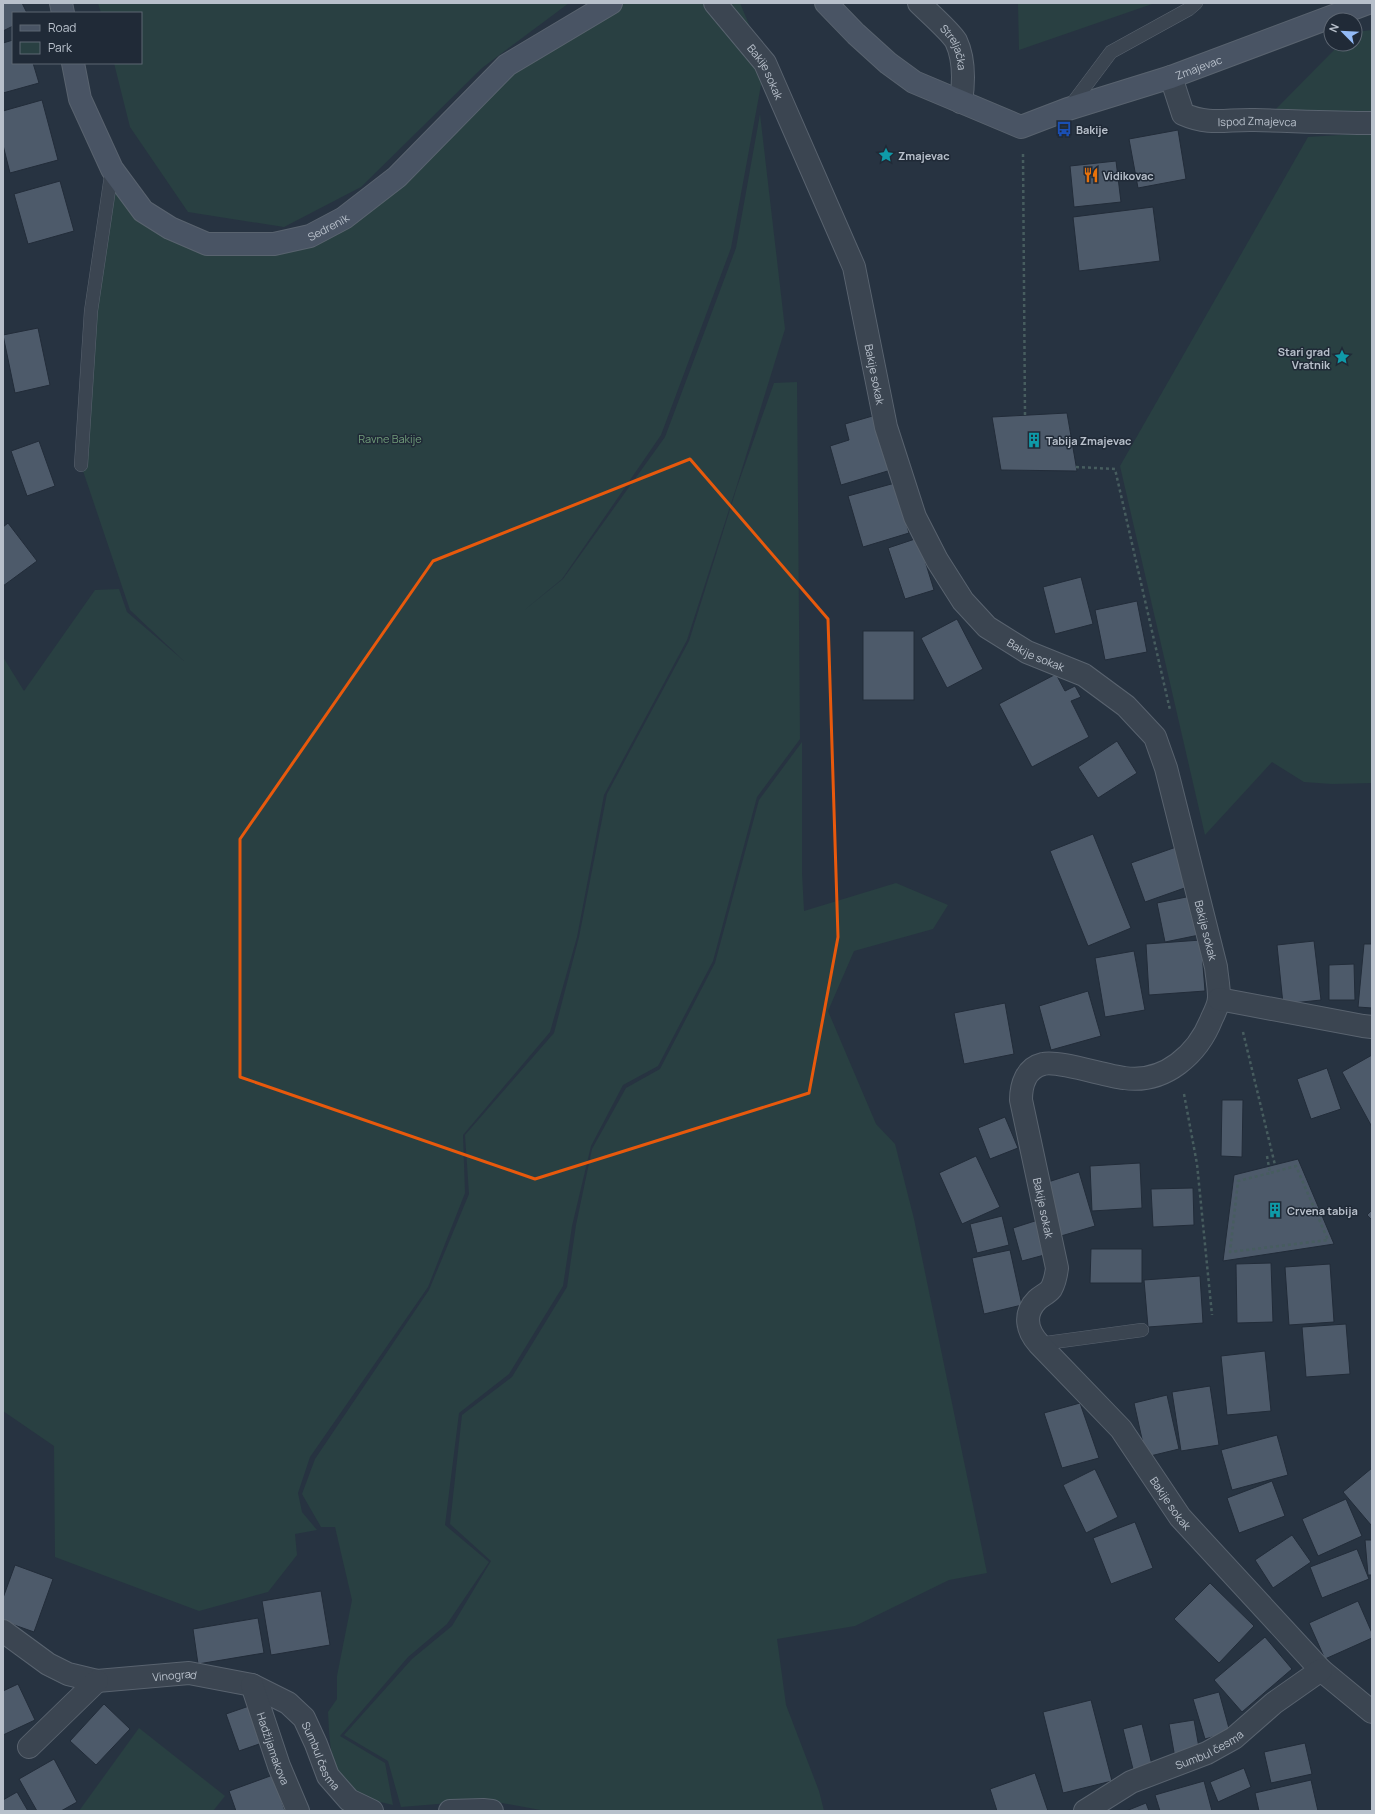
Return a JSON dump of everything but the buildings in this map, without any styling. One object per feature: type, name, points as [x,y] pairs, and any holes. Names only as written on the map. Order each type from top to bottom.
[{"type":"street","name":"Sedrenik","points":[[73,64],[80,99],[112,169],[144,211],[170,228],[207,244],[274,244],[310,236],[344,218],[398,177],[508,65],[610,3]]},
{"type":"street","name":"Bakije sokak","points":[[715,3],[765,63],[854,268],[886,427],[915,517],[937,560],[963,601],[987,627],[1027,652],[1084,675],[1126,706],[1155,737],[1166,768],[1216,967],[1219,999],[1208,1029],[1190,1054],[1169,1071],[1155,1076],[1126,1079],[1064,1066],[1044,1064],[1032,1069],[1023,1084],[1021,1100],[1056,1268],[1056,1278],[1051,1289],[1035,1302],[1030,1309],[1027,1318],[1033,1339],[1121,1428],[1180,1517],[1321,1670],[1372,1712]]},
{"type":"street","name":"Zmajevac","points":[[826,3],[862,39],[914,82],[1021,126],[1068,109],[1171,77],[1368,3]]},
{"type":"street","name":"Streljačka","points":[[919,3],[955,40],[961,57],[964,80],[961,102]]},
{"type":"street","name":"Ispod Zmajevca","points":[[1171,77],[1183,114],[1197,120],[1372,123]]},
{"type":"street","points":[[1219,999],[1363,1026],[1372,1026]]},
{"type":"street","name":"Vinograd","points":[[3,1631],[48,1664],[68,1674],[97,1681],[189,1673],[252,1685]]},
{"type":"street","name":"Sumbul česma","points":[[1086,1811],[1131,1782],[1207,1753],[1234,1738],[1274,1704],[1321,1670]]},
{"type":"street","points":[[29,1747],[97,1681]]},
{"type":"street","name":"Sumbul česma","points":[[252,1685],[288,1703],[304,1718],[328,1776],[349,1800],[372,1811]]},
{"type":"street","name":"Hadžijamakova","points":[[252,1685],[279,1766],[298,1811]]},
{"type":"street","points":[[450,1811],[492,1811]]},
{"type":"lane","points":[[1068,109],[1111,52],[1189,9],[1196,3]]},
{"type":"lane","points":[[81,465],[91,311],[112,169]]},
{"type":"lane","points":[[1039,1344],[1142,1330]]},
{"type":"path","points":[[1023,147],[1025,415]]},
{"type":"path","points":[[1243,1031],[1275,1165]]},
{"type":"path","points":[[1178,1064],[1197,1164],[1212,1315]]},
{"type":"path","points":[[1267,1156],[1270,1173]]},
{"type":"path","points":[[1296,1166],[1328,1240],[1230,1252],[1238,1181],[1270,1173],[1296,1166]]},
{"type":"highlighted area","points":[[690,459],[828,619],[838,937],[809,1093],[535,1179],[240,1077],[240,839],[433,561]]},
{"type":"green space","points":[[98,3],[569,3],[482,68],[361,187],[284,227],[188,212],[130,127],[114,64],[142,64],[142,12],[101,12]]},
{"type":"green space","name":"Ravne Bakije","points":[[611,3],[740,3],[765,63],[731,248],[661,435],[562,579],[522,612],[563,579],[665,437],[736,248],[760,114],[785,329],[687,640],[604,795],[577,937],[550,1032],[463,1135],[465,1193],[428,1287],[310,1457],[298,1493],[302,1512],[317,1530],[295,1534],[297,1555],[268,1592],[199,1611],[55,1557],[54,1446],[3,1411],[3,657],[24,691],[95,590],[119,589],[127,612],[184,661],[130,610],[81,465],[112,169],[170,228],[274,244],[344,218],[507,65]]},
{"type":"green space","points":[[1018,3],[1155,3],[1019,50]]},
{"type":"green space","points":[[1372,30],[1372,116],[1275,110],[1332,52],[1363,52],[1363,31]]},
{"type":"green space","points":[[1372,133],[1372,783],[1332,784],[1304,782],[1272,762],[1205,835],[1120,466],[1308,137]]},
{"type":"green space","points":[[797,382],[800,739],[757,797],[713,961],[658,1066],[623,1085],[591,1146],[572,1226],[563,1286],[509,1374],[459,1413],[445,1525],[489,1562],[447,1624],[408,1657],[340,1736],[385,1763],[393,1805],[371,1800],[363,1797],[350,1787],[342,1778],[333,1758],[329,1736],[328,1712],[337,1699],[337,1676],[352,1600],[335,1527],[321,1527],[302,1494],[315,1459],[429,1290],[469,1194],[465,1135],[554,1033],[579,937],[607,794],[689,641],[737,487],[774,383]]},
{"type":"green space","points":[[802,742],[802,873],[804,911],[896,883],[948,905],[933,929],[854,951],[828,1011],[876,1124],[895,1144],[914,1219],[987,1573],[949,1580],[855,1626],[777,1639],[786,1705],[819,1791],[824,1811],[546,1811],[486,1800],[401,1807],[388,1761],[344,1735],[412,1659],[452,1626],[491,1561],[450,1524],[462,1415],[512,1377],[567,1287],[576,1225],[592,1149],[626,1088],[660,1069],[715,963],[759,800]]},
{"type":"green space","points":[[139,1728],[225,1796],[213,1811],[79,1811]]},
{"type":"place","name":"Bakije","points":[[1064,129]]},
{"type":"place","name":"Zmajevac","points":[[886,155]]},
{"type":"place","name":"Vidikovac","points":[[1091,175]]},
{"type":"place","name":"Stari grad Vratnik","points":[[1342,357]]},
{"type":"place","name":"Tabija Zmajevac","points":[[1034,440]]},
{"type":"place","name":"Crvena tabija","points":[[1275,1210]]}]
